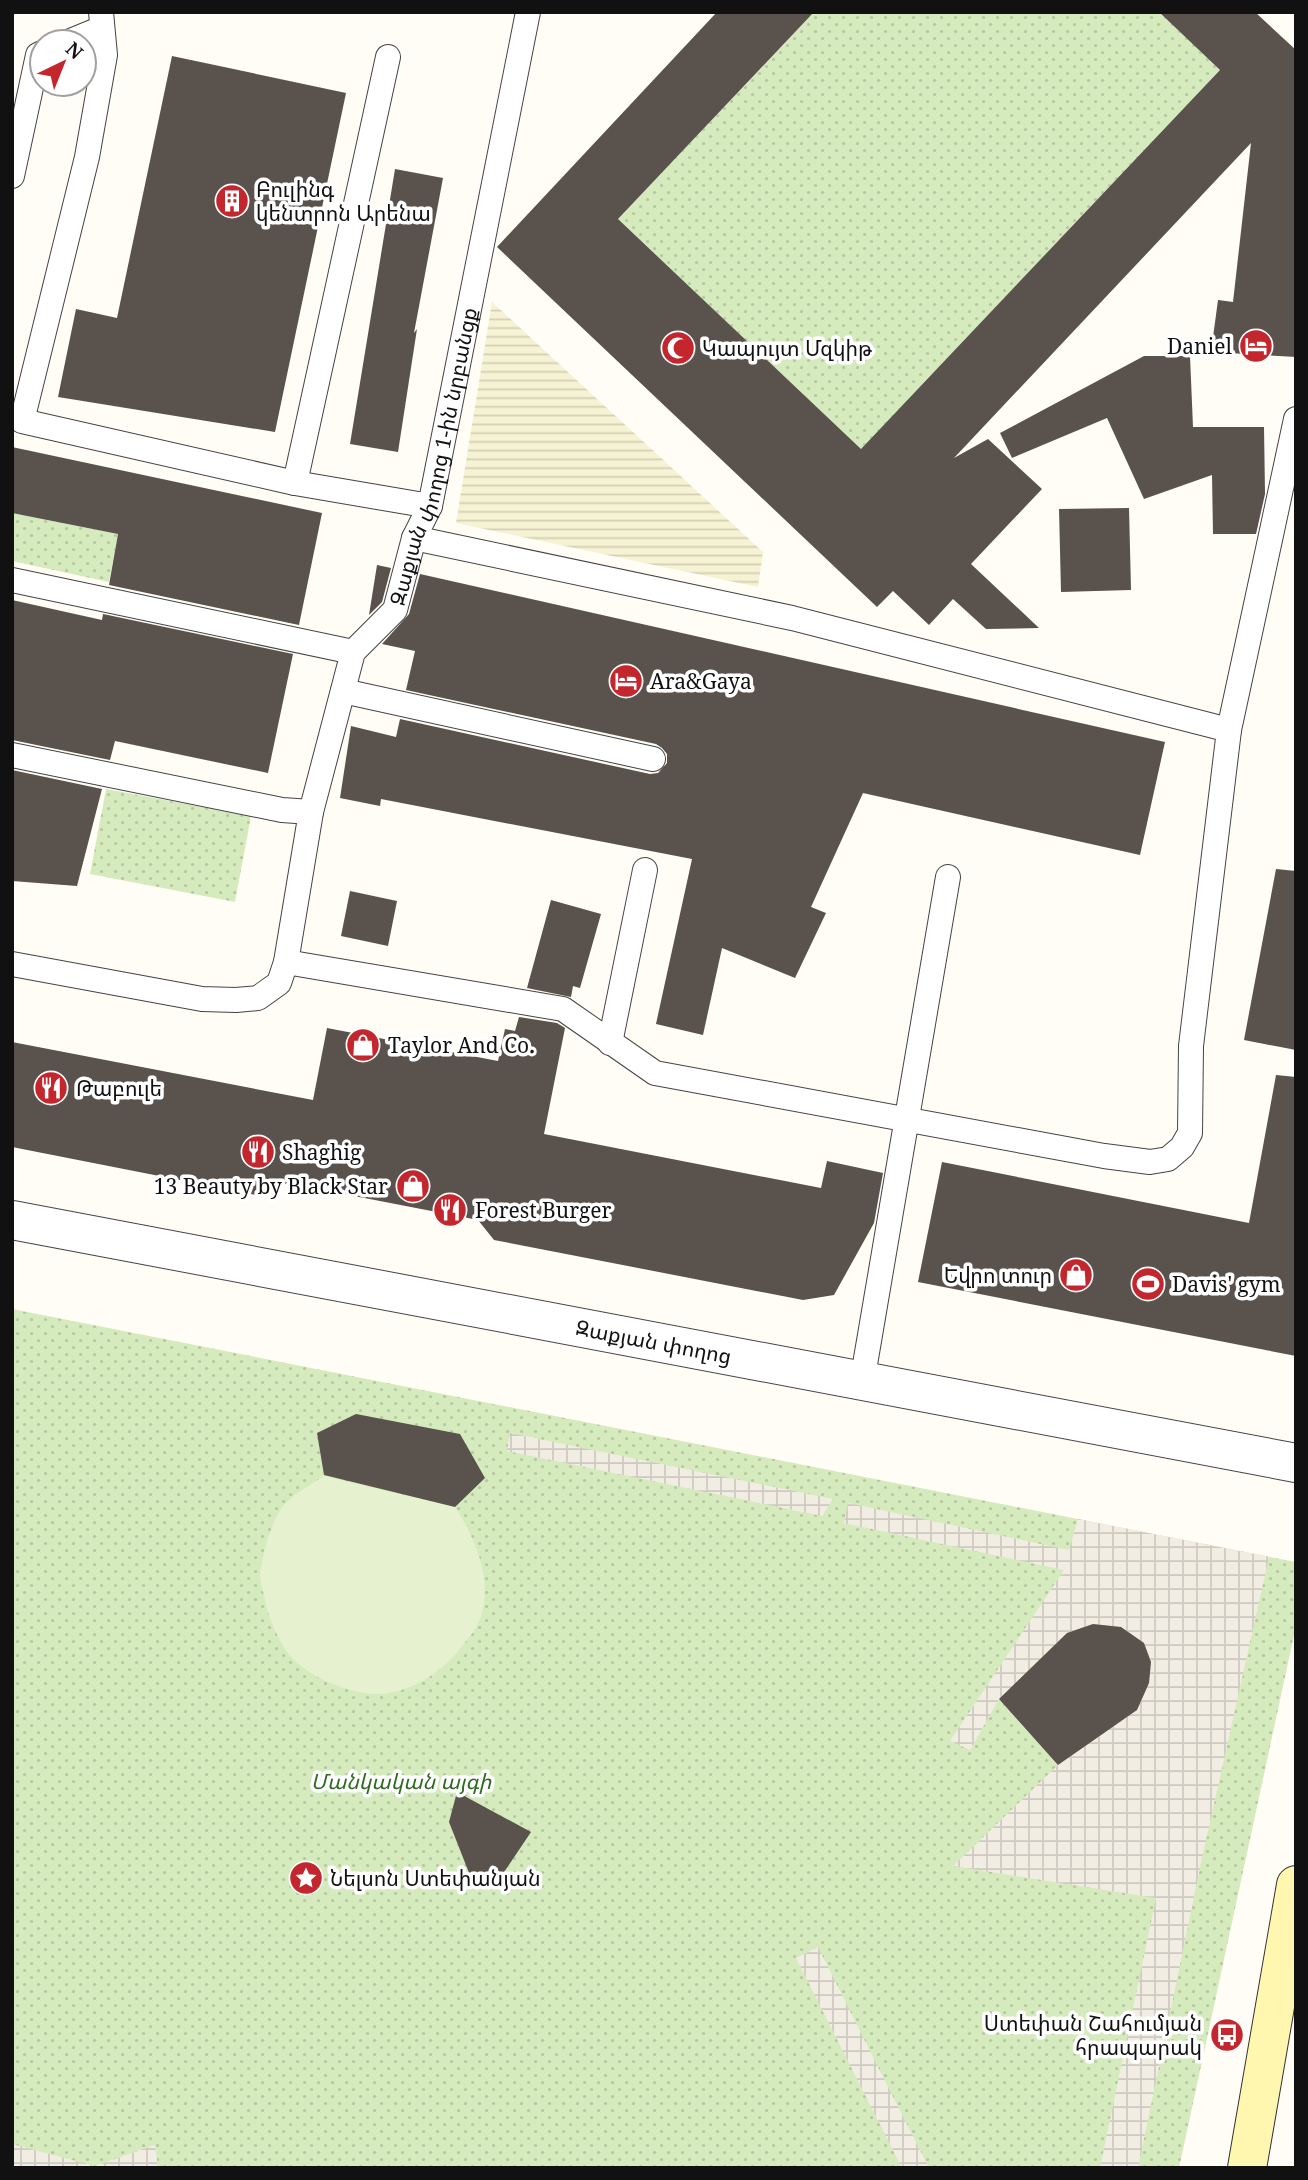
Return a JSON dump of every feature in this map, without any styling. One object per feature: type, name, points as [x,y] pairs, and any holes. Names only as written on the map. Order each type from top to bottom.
[{"type":"main road","points":[[1247,2168],[1296,1885]]},
{"type":"street","name":"Զաքյան փողոց","points":[[12,1220],[1296,1463]]},
{"type":"lane","name":"Զաքյան փողոց 1-ին նրբանցք","points":[[353,652],[395,610],[414,538],[430,506],[528,12]]},
{"type":"lane","points":[[101,20],[105,55],[87,157],[17,420],[295,482],[430,506]]},
{"type":"lane","points":[[295,482],[388,57]]},
{"type":"lane","points":[[12,176],[29,98]]},
{"type":"lane","points":[[286,962],[563,1009],[655,1073],[1104,1156],[1150,1162],[1168,1159],[1182,1147],[1189,1133],[1191,1046],[1229,730],[1296,419]]},
{"type":"lane","points":[[414,538],[792,618],[1229,730]]},
{"type":"lane","points":[[12,580],[353,652],[311,812],[286,962],[279,983],[258,998],[202,999],[12,964]]},
{"type":"lane","points":[[343,691],[653,759]]},
{"type":"lane","points":[[12,755],[282,810],[311,812]]},
{"type":"lane","points":[[610,1043],[646,870]]},
{"type":"lane","points":[[862,1382],[948,877]]},
{"type":"shaded area","points":[[492,302],[763,552],[758,587],[456,523]]},
{"type":"shaded area","points":[[510,1433],[833,1499],[822,1516],[507,1451]]},
{"type":"shaded area","points":[[848,1503],[1069,1550],[1078,1519],[1269,1557],[1202,1858],[1138,2168],[1100,2168],[1156,1898],[953,1866],[1058,1765],[1137,1710],[1149,1683],[1151,1662],[1144,1643],[1121,1627],[1093,1624],[1067,1633],[999,1699],[970,1750],[950,1741],[1064,1570],[844,1523]]},
{"type":"shaded area","points":[[818,1947],[929,2168],[902,2168],[796,1958]]},
{"type":"shaded area","points":[[12,2144],[95,2166],[155,2145],[158,2168],[12,2168]]},
{"type":"green space","points":[[814,12],[1159,12],[1220,70],[861,449],[618,219]]},
{"type":"green space","points":[[12,513],[118,534],[109,582],[12,561]]},
{"type":"green space","points":[[106,789],[251,816],[235,902],[90,874]]},
{"type":"green space","name":"Մանկական այգի","points":[[12,1309],[1296,1562],[1296,1626],[1179,2168],[12,2168]]},
{"type":"green space","points":[[324,1476],[455,1507],[475,1544],[485,1585],[482,1613],[478,1623],[446,1664],[413,1686],[381,1694],[350,1690],[334,1684],[305,1669],[293,1659],[275,1630],[260,1576],[268,1537],[285,1504]]},
{"type":"building","points":[[717,12],[814,12],[618,219],[861,449],[1220,70],[1159,12],[1255,12],[1296,50],[1296,357],[1211,352],[1218,300],[1233,302],[1251,143],[954,458],[988,439],[1042,489],[971,564],[1039,628],[986,629],[953,599],[929,625],[893,591],[877,607],[497,247]]},
{"type":"building","name":"Բուլինգ կենտրոն Արենա","points":[[172,56],[346,93],[275,432],[58,397],[76,309],[117,318]]},
{"type":"building","points":[[395,169],[443,178],[414,333],[417,329],[398,452],[350,444]]},
{"type":"building","points":[[1144,356],[1190,356],[1193,427],[1264,427],[1265,494],[1256,534],[1213,534],[1212,475],[1144,499],[1107,418],[1012,458],[1000,433]]},
{"type":"building","points":[[12,447],[322,513],[299,625],[109,585],[118,534],[12,513]]},
{"type":"building","points":[[1129,508],[1131,590],[1061,592],[1059,509]]},
{"type":"building","points":[[377,565],[391,568],[382,602],[369,615]]},
{"type":"building","points":[[420,574],[1165,742],[1140,855],[863,793],[811,907],[826,913],[795,978],[722,948],[703,1035],[656,1024],[692,859],[381,799],[380,806],[340,798],[351,726],[396,737],[400,719],[650,774],[658,773],[667,763],[667,754],[656,744],[406,690],[415,651],[382,644],[409,614]]},
{"type":"building","points":[[12,600],[102,620],[103,614],[293,654],[268,773],[115,741],[110,760],[12,740]]},
{"type":"building","points":[[12,770],[102,789],[77,886],[12,881]]},
{"type":"building","points":[[1276,869],[1296,871],[1296,1050],[1244,1040]]},
{"type":"building","points":[[350,891],[397,901],[388,946],[341,936]]},
{"type":"building","points":[[551,900],[601,914],[580,988],[573,986],[571,997],[527,988]]},
{"type":"building","points":[[519,1017],[557,1023],[565,1028],[544,1134],[821,1188],[827,1161],[883,1173],[874,1223],[834,1295],[803,1300],[494,1240],[478,1220],[287,1183],[266,1197],[12,1147],[12,1042],[313,1100],[327,1028],[498,1061],[505,1029],[515,1031]]},
{"type":"building","points":[[1276,1075],[1296,1077],[1296,1356],[918,1282],[942,1162],[1249,1223]]},
{"type":"building","points":[[356,1414],[460,1434],[485,1478],[455,1507],[324,1475],[317,1433]]},
{"type":"building","points":[[1093,1624],[1121,1627],[1144,1643],[1151,1662],[1149,1683],[1137,1710],[1058,1765],[999,1699],[1067,1633]]},
{"type":"building","points":[[457,1792],[531,1832],[500,1878],[475,1888],[449,1822]]},
{"type":"place","name":"Բուլինգ կենտրոն Արենա","points":[[232,201]]},
{"type":"place","name":"Daniel","points":[[1256,346]]},
{"type":"place","name":"Կապույտ Մզկիթ","points":[[678,348]]},
{"type":"place","name":"Ara&Gaya","points":[[626,681]]},
{"type":"place","name":"Taylor And Co.","points":[[363,1045]]},
{"type":"place","name":"Թաբուլե","points":[[51,1088]]},
{"type":"place","name":"Shaghig","points":[[258,1152]]},
{"type":"place","name":"13 Beauty by Black Star","points":[[413,1186]]},
{"type":"place","name":"Forest Burger","points":[[450,1210]]},
{"type":"place","name":"Եվրո տուր","points":[[1076,1275]]},
{"type":"place","name":"Davis' gym","points":[[1148,1284]]},
{"type":"place","name":"Նելսոն Ստեփանյան","points":[[306,1878]]},
{"type":"place","name":"Ստեփան Շահումյան հրապարակ","points":[[1227,2035]]}]
